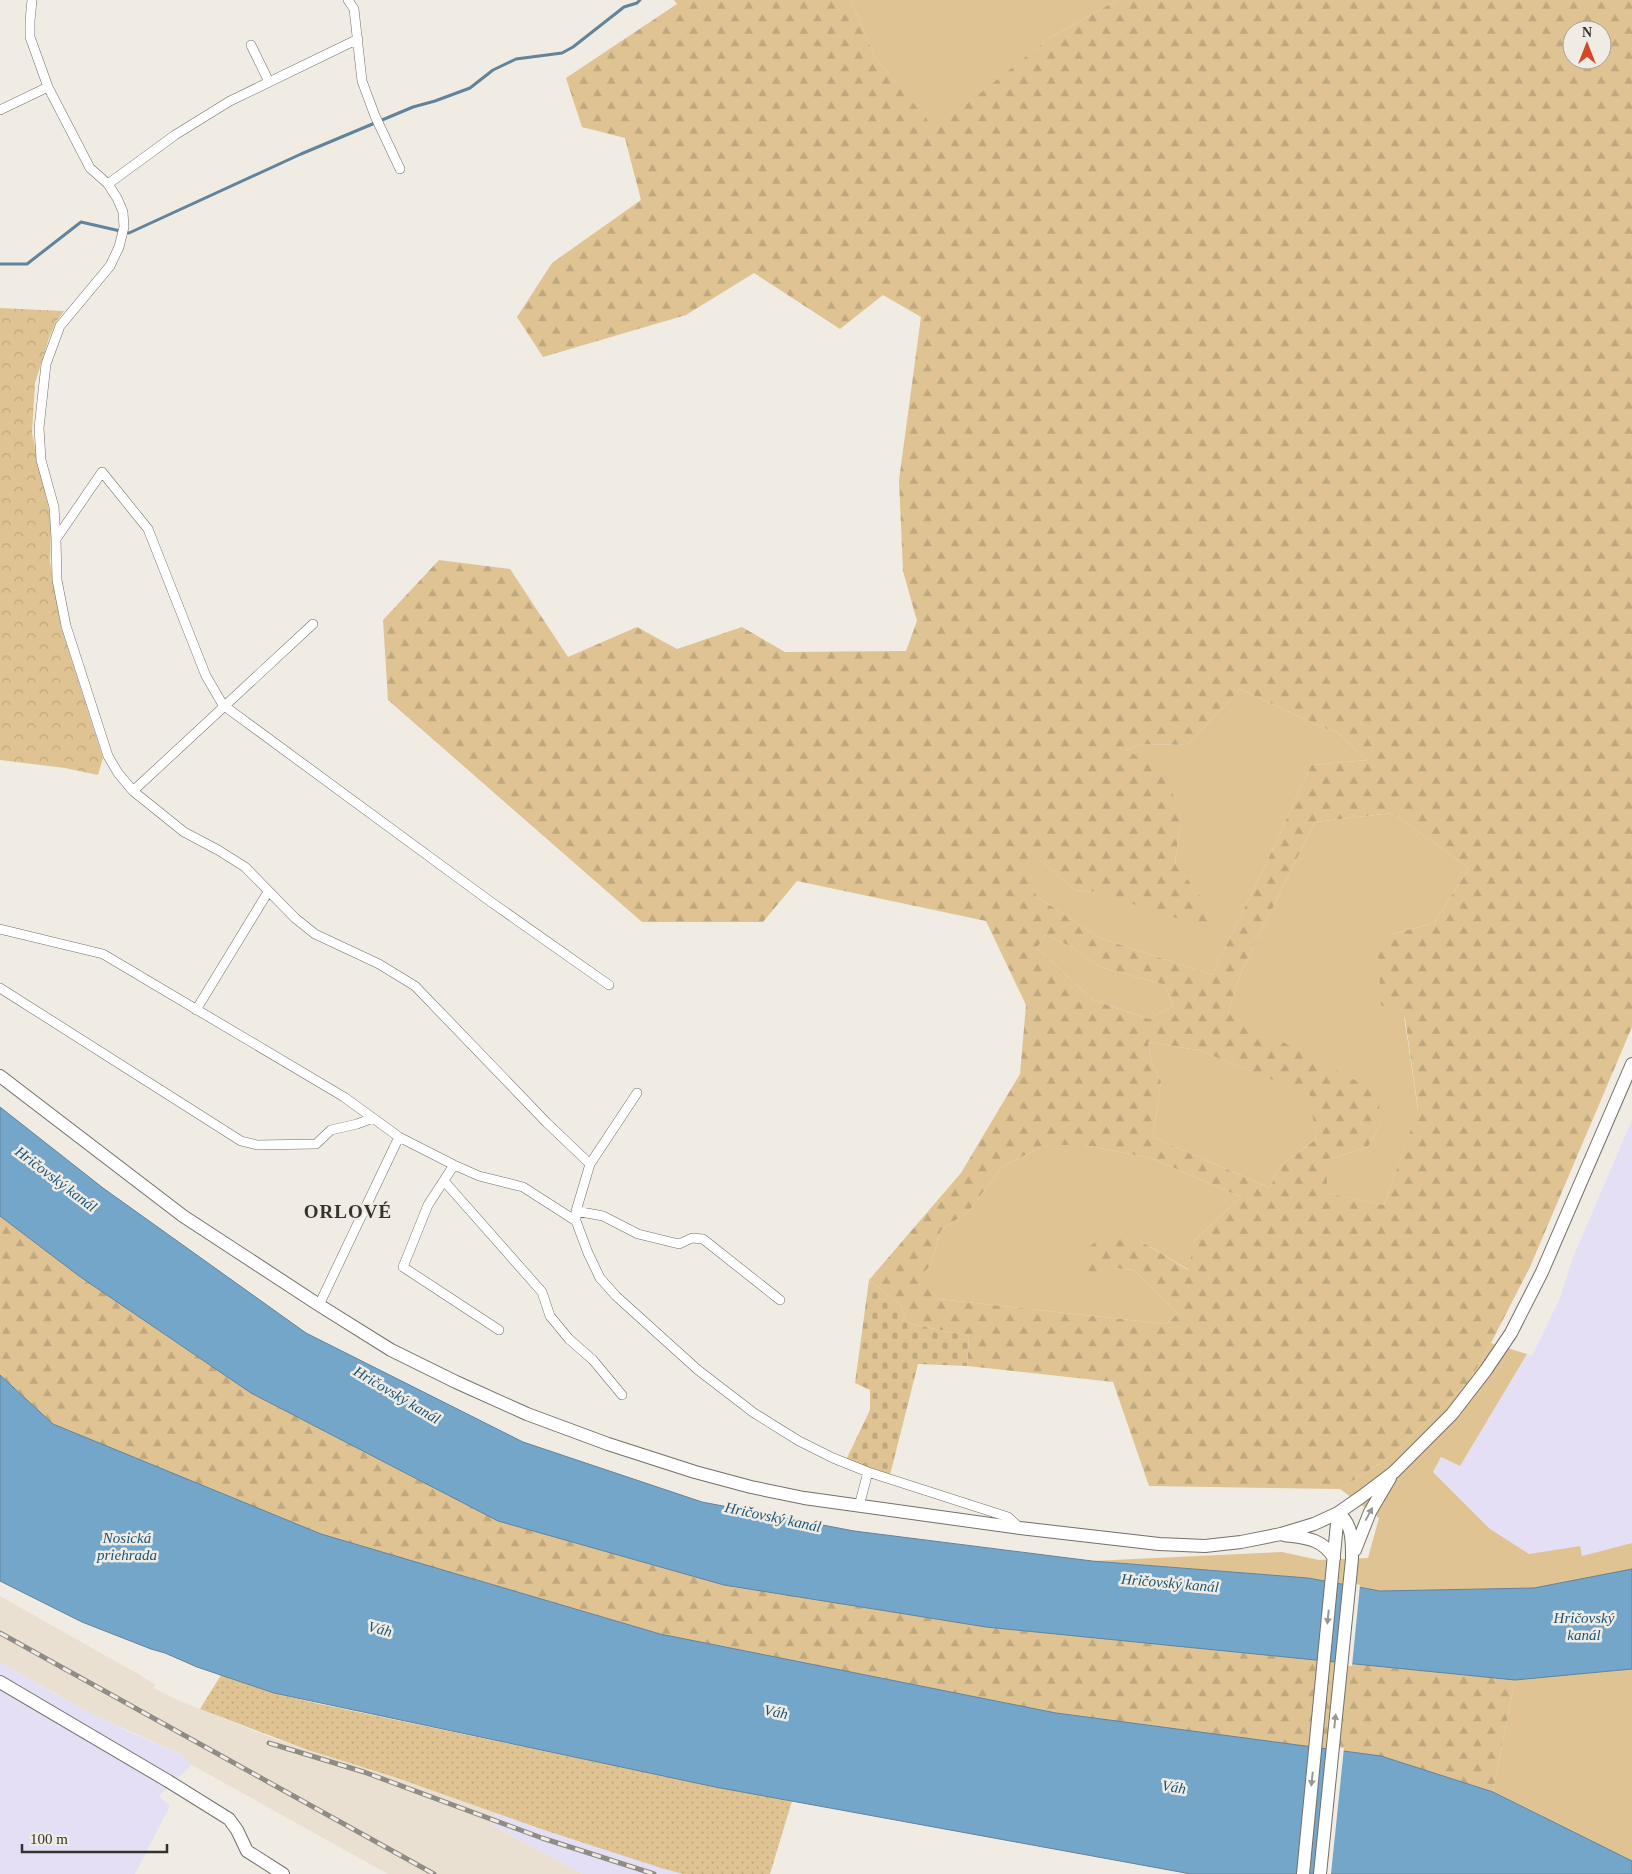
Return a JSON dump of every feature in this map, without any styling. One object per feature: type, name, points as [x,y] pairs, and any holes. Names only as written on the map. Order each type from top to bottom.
[{"type":"main road","points":[[0,1076],[183,1216],[319,1305],[390,1350],[527,1414],[616,1447],[751,1488],[804,1498],[1020,1528],[1159,1544],[1205,1546],[1241,1542],[1278,1534],[1314,1524],[1338,1513],[1394,1472],[1452,1414],[1486,1370],[1511,1333],[1542,1272],[1632,1064]]},
{"type":"main road","points":[[1320,1874],[1352,1565],[1359,1534],[1394,1472]]},
{"type":"main road","points":[[1302,1874],[1338,1513]]},
{"type":"main road","points":[[1338,1513],[1349,1525],[1352,1565]]},
{"type":"main road","points":[[1278,1534],[1319,1542],[1326,1547],[1333,1563]]},
{"type":"main road","points":[[0,1682],[168,1780],[229,1819],[238,1830],[247,1851],[283,1874]]},
{"type":"street","points":[[32,0],[30,37],[48,88],[90,168],[108,184],[123,212],[123,231],[119,248],[110,266],[60,326],[46,364],[39,428],[41,460],[54,506],[57,580],[66,626],[108,756],[118,773],[133,790],[184,832],[245,867],[295,918],[315,934],[379,964],[415,986],[547,1123],[590,1164]]},
{"type":"street","points":[[348,0],[354,9],[362,81],[375,116],[400,169]]},
{"type":"street","points":[[108,184],[175,135],[230,102],[358,39]]},
{"type":"street","points":[[251,45],[269,82]]},
{"type":"street","points":[[0,110],[48,88]]},
{"type":"street","points":[[56,539],[102,472],[148,529],[206,676],[223,706],[491,902],[609,985]]},
{"type":"street","points":[[133,790],[313,624]]},
{"type":"street","points":[[196,1010],[268,892]]},
{"type":"street","points":[[0,929],[102,954],[344,1097],[399,1137],[454,1165],[480,1176],[523,1187],[576,1216],[603,1216],[638,1234],[679,1244],[692,1238],[702,1239],[780,1300]]},
{"type":"street","points":[[0,988],[241,1141],[257,1146],[316,1144],[332,1130],[373,1118]]},
{"type":"street","points":[[637,1093],[590,1164],[576,1216],[588,1253],[600,1278],[616,1296],[698,1370],[754,1413],[799,1441],[833,1458],[868,1472],[1008,1517],[1020,1528]]},
{"type":"street","points":[[319,1305],[399,1137]]},
{"type":"street","points":[[454,1165],[428,1205],[403,1267],[499,1330]]},
{"type":"street","points":[[444,1181],[542,1292],[550,1316],[569,1339],[593,1360],[622,1396]]},
{"type":"street","points":[[859,1506],[868,1472]]},
{"type":"shaded area","points":[[1632,1120],[1632,1543],[1582,1556],[1580,1546],[1529,1554],[1490,1529],[1433,1472],[1441,1457],[1460,1466],[1527,1354],[1532,1356],[1560,1298],[1572,1260]]},
{"type":"shaded area","points":[[0,1596],[138,1674],[156,1685],[154,1688],[180,1701],[275,1739],[394,1777],[496,1813],[492,1825],[582,1874],[388,1874],[192,1765],[181,1754],[98,1717],[0,1663]]},
{"type":"shaded area","points":[[0,1663],[129,1732],[181,1754],[192,1765],[159,1796],[170,1806],[135,1874],[0,1874]]},
{"type":"shaded area","points":[[496,1813],[683,1874],[582,1874],[492,1825]]},
{"type":"green space","points":[[674,0],[851,0],[875,57],[935,129],[1048,39],[1117,0],[1632,0],[1632,1027],[1530,1267],[1468,1383],[1388,1458],[1340,1489],[1149,1486],[1113,1382],[967,1366],[969,1336],[907,1323],[901,1305],[869,1280],[961,1173],[1020,1074],[1026,1005],[986,921],[797,881],[763,922],[642,922],[388,700],[383,620],[439,560],[510,569],[568,657],[637,627],[677,649],[742,627],[785,652],[906,651],[917,621],[903,571],[899,480],[921,317],[883,295],[840,329],[754,273],[686,315],[543,357],[517,317],[552,263],[641,200],[625,138],[582,127],[566,78],[677,4]],"holes":[[[1240,689],[1324,728],[1337,732],[1367,760],[1311,765],[1212,975],[1100,938],[1036,896],[1032,853],[1075,890],[1096,892],[1210,929],[1216,917],[1175,863],[1181,816],[1164,770],[1126,750],[1142,744],[1187,745]],[[1392,813],[1469,868],[1434,923],[1392,934],[1378,953],[1381,1005],[1405,1018],[1418,1109],[1384,1205],[1327,1193],[1327,1160],[1368,1147],[1380,1124],[1379,1093],[1228,1013],[1241,972],[1315,822]],[[1045,935],[1072,947],[1100,967],[1165,985],[1173,1006],[1149,1019],[1093,1000],[1037,948]],[[1148,1042],[1198,1050],[1310,1095],[1316,1139],[1279,1167],[1270,1188],[1153,1137],[1161,1081],[1152,1064]],[[1045,1145],[1084,1145],[1151,1158],[1241,1197],[1195,1240],[1188,1270],[1139,1240],[1104,1237],[1081,1252],[1089,1279],[1113,1268],[1134,1270],[1178,1313],[1167,1324],[939,1299],[918,1280],[931,1264],[941,1230],[969,1211],[1002,1167]]]},
{"type":"green space","points":[[851,0],[1117,0],[1048,39],[935,130],[875,57]]},
{"type":"green space","points":[[0,308],[64,311],[56,322],[49,338],[35,383],[32,433],[49,509],[51,529],[50,561],[61,627],[103,758],[98,775],[65,768],[0,760]]},
{"type":"green space","points":[[1240,689],[1324,728],[1337,732],[1367,760],[1311,765],[1212,975],[1100,938],[1036,896],[1031,852],[1075,890],[1096,892],[1215,917],[1175,863],[1181,815],[1126,750],[1142,744],[1187,745]]},
{"type":"green space","points":[[1392,813],[1469,868],[1434,923],[1392,934],[1418,1110],[1384,1205],[1326,1193],[1327,1160],[1368,1147],[1380,1124],[1228,1013],[1241,972],[1315,822]]},
{"type":"green space","points":[[1045,935],[1072,947],[1100,967],[1165,985],[1173,1006],[1149,1019],[1093,1000],[1037,948]]},
{"type":"green space","points":[[1148,1042],[1198,1050],[1311,1095],[1316,1139],[1279,1167],[1270,1188],[1153,1137],[1161,1081],[1152,1064]]},
{"type":"green space","points":[[1045,1145],[1084,1145],[1151,1158],[1241,1197],[1195,1240],[1189,1270],[1139,1240],[1113,1268],[1134,1270],[1178,1313],[1167,1324],[939,1299],[917,1280],[931,1264],[941,1230],[969,1211],[1002,1167]]},
{"type":"green space","points":[[0,1216],[79,1276],[251,1393],[498,1521],[724,1585],[986,1627],[1515,1680],[1493,1792],[1381,1756],[1056,1713],[660,1634],[321,1534],[53,1424],[0,1375]]},
{"type":"green space","points":[[869,1280],[901,1305],[907,1323],[969,1336],[967,1366],[918,1364],[890,1475],[846,1460],[870,1410],[870,1390],[855,1383]]},
{"type":"green space","points":[[1491,1343],[1527,1354],[1460,1466],[1441,1457],[1433,1472],[1490,1529],[1529,1554],[1580,1546],[1582,1556],[1632,1543],[1632,1569],[1534,1588],[1380,1591],[1308,1578],[1092,1561],[1282,1552],[1319,1560],[1368,1558],[1379,1518],[1340,1489],[1388,1458],[1468,1383]]},
{"type":"green space","points":[[1632,1669],[1632,1861],[1493,1792],[1515,1680]]},
{"type":"green space","points":[[221,1675],[274,1693],[315,1703],[715,1787],[792,1801],[770,1874],[683,1874],[544,1830],[394,1777],[308,1750],[200,1709]]},
{"type":"water","name":"Hričovský kanál","points":[[0,1107],[103,1188],[306,1333],[523,1442],[702,1502],[854,1531],[1092,1561],[1308,1578],[1380,1591],[1534,1588],[1632,1569],[1632,1669],[1515,1680],[986,1627],[724,1585],[498,1521],[251,1393],[79,1276],[0,1216]]},
{"type":"water","name":"Nosická priehrada","points":[[0,1375],[53,1424],[321,1534],[660,1634],[1056,1713],[1381,1756],[1493,1792],[1632,1861],[1632,1874],[1191,1874],[715,1787],[274,1693],[197,1667],[82,1622],[0,1581]]},
{"type":"pier","points":[[1344,1581],[1360,1585],[1352,1666],[1335,1665]]},
{"type":"pier","points":[[1327,1746],[1344,1748],[1331,1874],[1314,1874]]},
{"type":"waterway","points":[[0,264],[27,264],[81,222],[129,233],[301,154],[413,107],[470,88],[493,70],[516,59],[562,53],[573,47],[624,7],[637,3],[640,0]]},
{"type":"railway","points":[[0,1633],[434,1874]]},
{"type":"railway","points":[[269,1743],[364,1772],[542,1838],[654,1874]]},
{"type":"district","name":"ORLOVÉ","points":[[348,1211]]},
{"type":"water label","name":"Váh","points":[[380,1629]]},
{"type":"water label","name":"Váh","points":[[776,1712]]},
{"type":"water label","name":"Váh","points":[[1174,1787]]}]
